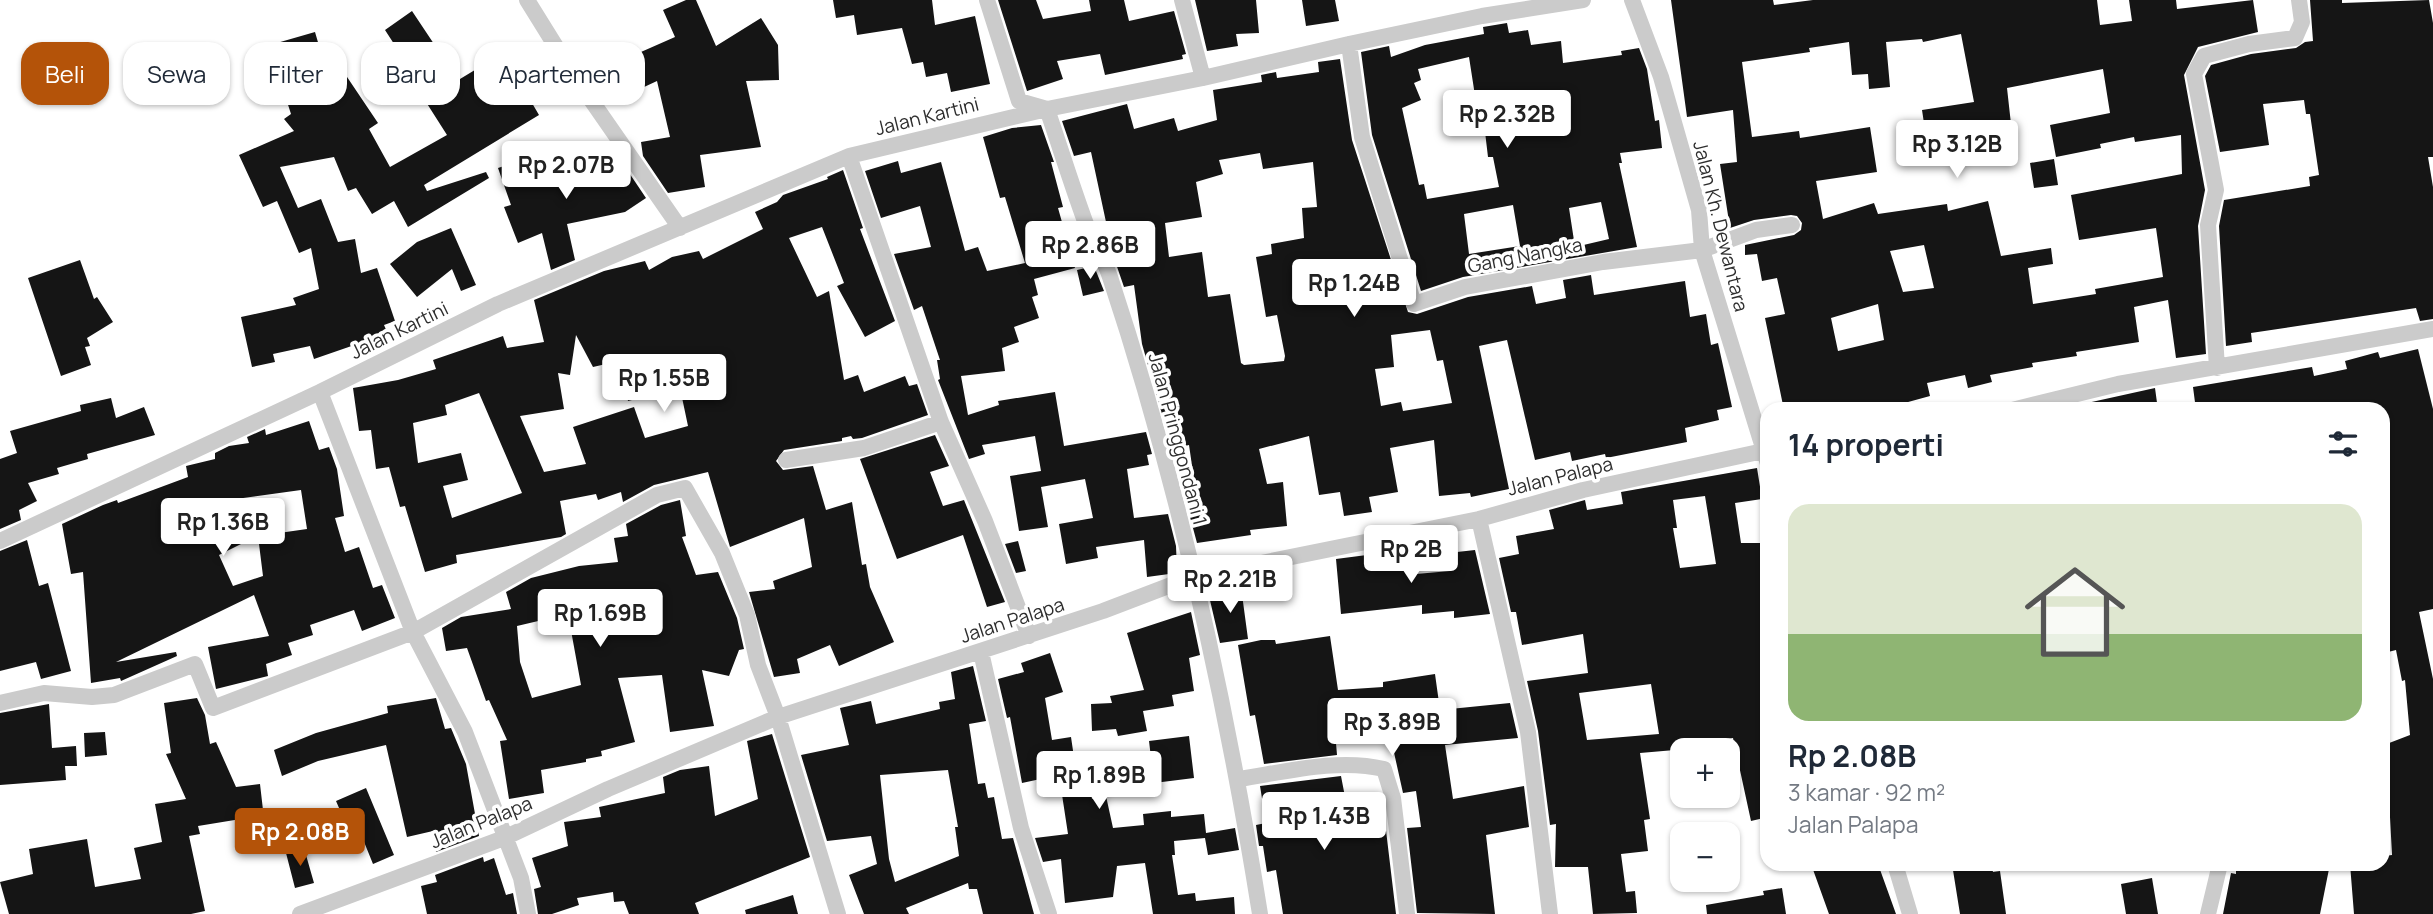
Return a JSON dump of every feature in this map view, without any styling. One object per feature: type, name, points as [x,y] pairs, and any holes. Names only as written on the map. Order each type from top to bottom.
[{"type":"street","points":[[527,0],[573,74],[680,228]]},
{"type":"street","points":[[987,0],[1019,101],[1047,109]]},
{"type":"street","points":[[1182,0],[1203,78]]},
{"type":"street","name":"Jalan Kartini","points":[[0,541],[320,392],[498,304],[849,156],[1047,109],[1203,78],[1349,44],[1482,16],[1583,0]]},
{"type":"street","name":"Jalan Kh. Dewantara","points":[[1632,0],[1661,77],[1699,210],[1702,250],[1760,436]]},
{"type":"street","points":[[2217,368],[2208,225],[2216,190],[2194,74],[2204,56],[2249,44],[2295,38],[2302,22],[2299,0]]},
{"type":"street","name":"Gang Nangka","points":[[1349,44],[1362,137],[1414,304],[1465,287],[1492,284],[1547,271],[1702,250]]},
{"type":"street","name":"Jalan Pringgondani 1","points":[[1047,109],[1087,227],[1110,274],[1167,470],[1239,779],[1261,914]]},
{"type":"street","points":[[849,156],[941,422],[985,521],[1029,636]]},
{"type":"street","points":[[1702,250],[1756,230],[1792,225]]},
{"type":"street","points":[[2064,402],[2118,384],[2433,329]]},
{"type":"street","points":[[320,392],[413,632],[465,733],[521,878],[528,914]]},
{"type":"street","points":[[786,460],[864,448],[941,422]]},
{"type":"street","name":"Jalan Palapa","points":[[300,914],[505,838],[608,789],[778,717],[1029,636],[1192,578],[1479,519],[1583,490],[1760,456]]},
{"type":"street","points":[[0,703],[44,694],[92,697],[114,695],[195,664],[213,708],[413,632],[657,495],[685,488],[722,553],[747,615],[758,665],[778,717],[838,914]]},
{"type":"street","points":[[1479,519],[1528,732],[1550,914]]},
{"type":"street","points":[[981,652],[1021,828],[1049,914]]},
{"type":"street","points":[[1239,779],[1340,766],[1369,765],[1384,769],[1392,798],[1407,914]]},
{"type":"street","points":[[1897,871],[1910,914]]},
{"type":"street","points":[[2208,914],[2218,871]]},
{"type":"building","points":[[686,0],[696,0],[716,46],[761,18],[778,45],[779,80],[746,81],[761,147],[700,155],[705,187],[668,193],[643,156],[641,142],[670,137],[657,81],[645,87],[645,50],[675,37],[663,10]]},
{"type":"building","points":[[833,0],[932,0],[935,25],[975,16],[990,84],[951,92],[947,73],[926,77],[923,62],[912,64],[902,28],[857,35],[854,15],[836,18]]},
{"type":"building","points":[[998,0],[1036,0],[1043,19],[1091,11],[1089,0],[1124,0],[1129,21],[1174,11],[1186,54],[1182,55],[1183,59],[1105,75],[1100,54],[1057,61],[1063,79],[1027,91]]},
{"type":"building","points":[[1195,0],[1256,0],[1259,33],[1236,34],[1238,46],[1207,51]]},
{"type":"building","points":[[1302,0],[1335,0],[1339,21],[1306,26]]},
{"type":"building","points":[[1671,0],[1773,0],[1774,5],[1813,0],[2097,0],[2100,25],[2132,21],[2129,0],[2176,0],[2177,9],[2253,0],[2258,32],[2198,47],[2184,75],[2205,190],[2198,226],[2206,354],[2176,358],[2168,300],[2134,307],[2139,342],[2076,352],[2077,356],[2032,363],[2033,367],[1990,375],[1992,382],[1968,388],[1965,375],[1927,383],[1930,396],[1908,402],[1782,402],[1765,318],[1785,314],[1777,278],[1762,281],[1757,254],[1745,255],[1745,245],[1794,235],[1801,230],[1802,223],[1797,216],[1791,215],[1754,220],[1730,228],[1720,164],[1737,162],[1733,110],[1687,117]],"holes":[[[1961,34],[1974,102],[1922,110],[1930,163],[1954,157],[2014,151],[2007,88],[2103,69],[2110,113],[2050,125],[2056,157],[2101,148],[2100,144],[2134,137],[2135,142],[2181,135],[2182,174],[2071,195],[2079,240],[2156,228],[2163,277],[2095,289],[2096,294],[2033,304],[2028,268],[2053,264],[2051,248],[2001,256],[1988,201],[1948,211],[1947,204],[1878,214],[1874,203],[1823,219],[1816,181],[1877,172],[1870,127],[1800,138],[1799,131],[1752,137],[1742,62],[1810,52],[1809,48],[1849,42],[1852,75],[1868,74],[1869,89],[1890,87],[1886,42],[1922,39],[1923,42]],[[1924,245],[1934,288],[1903,292],[1890,251]],[[1878,304],[1884,340],[1838,351],[1831,318]]]},
{"type":"building","points":[[2310,0],[2342,0],[2342,3],[2429,0],[2433,23],[2433,157],[2428,157],[2433,187],[2433,319],[2420,321],[2416,308],[2251,333],[2252,342],[2226,346],[2219,226],[2224,200],[2310,186],[2309,177],[2319,175],[2310,114],[2306,114],[2304,100],[2263,104],[2269,145],[2220,152],[2205,76],[2211,65],[2251,54],[2296,48],[2305,42],[2313,41]]},
{"type":"building","points":[[412,11],[433,42],[393,42],[385,30]]},
{"type":"building","points":[[1507,23],[1509,33],[1528,30],[1531,45],[1561,41],[1563,63],[1622,55],[1621,51],[1639,48],[1647,69],[1655,121],[1659,120],[1662,148],[1620,153],[1622,163],[1619,163],[1637,247],[1463,277],[1421,291],[1372,135],[1361,52],[1389,46],[1391,57],[1425,45],[1484,34],[1483,27]],"holes":[[[1469,57],[1478,115],[1483,115],[1488,157],[1493,157],[1499,187],[1427,199],[1424,184],[1419,185],[1402,108],[1421,100],[1414,83],[1421,80],[1418,69]],[[1601,202],[1609,239],[1575,247],[1569,208]],[[1513,205],[1520,246],[1469,254],[1464,214]]]},
{"type":"building","points":[[315,32],[318,42],[280,42]]},
{"type":"building","points":[[1340,59],[1352,140],[1408,312],[1417,314],[1468,297],[1532,286],[1536,304],[1566,298],[1563,280],[1591,275],[1594,295],[1685,281],[1690,317],[1706,314],[1711,345],[1718,343],[1732,407],[1717,410],[1719,420],[1685,428],[1687,442],[1606,458],[1605,454],[1572,461],[1570,452],[1535,460],[1507,340],[1479,346],[1509,489],[1471,497],[1470,493],[1439,496],[1434,440],[1390,448],[1398,492],[1369,497],[1372,512],[1344,516],[1340,492],[1319,495],[1309,436],[1259,449],[1267,484],[1283,482],[1287,526],[1250,530],[1251,535],[1197,543],[1186,502],[1197,500],[1189,445],[1172,449],[1142,344],[1134,285],[1124,287],[1114,258],[1109,222],[1106,222],[1091,152],[1074,156],[1062,121],[1127,104],[1134,129],[1174,118],[1178,131],[1217,120],[1213,90],[1262,82],[1261,75],[1276,72],[1277,78],[1319,72],[1318,62]],"holes":[[[1260,153],[1263,169],[1313,162],[1317,207],[1302,208],[1304,238],[1271,244],[1272,254],[1256,257],[1266,317],[1277,315],[1284,361],[1244,365],[1241,363],[1230,294],[1208,297],[1202,252],[1169,257],[1165,223],[1202,217],[1196,182],[1223,174],[1219,160]],[[1430,330],[1437,361],[1443,360],[1452,403],[1403,411],[1401,402],[1381,406],[1375,369],[1394,367],[1391,335]]]},
{"type":"building","points":[[474,71],[474,105],[533,105],[539,115],[424,185],[427,191],[486,172],[489,178],[408,227],[394,201],[372,214],[356,188],[348,191],[334,157],[280,167],[298,208],[321,199],[338,242],[355,239],[361,273],[377,268],[395,321],[384,325],[391,341],[371,351],[366,341],[314,359],[310,346],[273,354],[275,362],[252,367],[241,317],[296,305],[293,298],[319,289],[311,248],[299,253],[277,201],[263,207],[239,155],[294,131],[284,119],[291,114],[288,105],[347,105],[347,77],[361,98],[361,105],[366,105],[378,123],[369,129],[390,167],[447,135],[428,105],[460,105],[460,79]]},
{"type":"building","points":[[1041,125],[1054,162],[1051,162],[1063,207],[1058,208],[1075,268],[1034,279],[1038,295],[1032,297],[1039,318],[1014,327],[1019,342],[1002,348],[1005,371],[961,376],[968,415],[999,405],[998,401],[1055,392],[1064,446],[1146,432],[1152,454],[1147,455],[1149,465],[1127,469],[1134,518],[1168,514],[1176,546],[1177,571],[1169,574],[1147,577],[1144,540],[1096,547],[1098,558],[1066,564],[1059,524],[1093,518],[1085,479],[1041,487],[1048,527],[1019,531],[1010,476],[1041,471],[1035,436],[982,445],[985,454],[969,459],[938,380],[937,360],[940,360],[922,306],[914,310],[894,254],[931,247],[920,206],[881,218],[865,171],[898,161],[901,173],[941,162],[965,251],[978,247],[987,271],[1025,263],[1005,197],[1000,198],[983,137],[1012,128]]},
{"type":"building","points":[[611,146],[646,198],[625,212],[567,224],[575,260],[551,270],[542,233],[518,243],[504,207],[511,205],[498,168],[530,157],[540,186],[595,173],[588,161]]},
{"type":"building","points":[[2054,159],[2058,185],[2034,188],[2030,163]]},
{"type":"building","points":[[843,170],[863,228],[860,229],[895,321],[865,337],[837,286],[844,283],[822,227],[789,238],[817,297],[829,291],[844,380],[858,375],[864,392],[905,376],[909,386],[917,384],[928,415],[862,438],[853,439],[851,436],[842,438],[842,441],[784,450],[776,461],[783,470],[813,466],[826,510],[852,502],[862,565],[866,564],[870,587],[894,642],[839,666],[830,645],[797,659],[800,673],[774,677],[749,592],[775,589],[773,581],[812,567],[804,518],[730,547],[708,472],[654,485],[623,502],[621,492],[598,500],[596,494],[560,501],[566,534],[561,537],[456,555],[457,563],[425,572],[405,506],[400,507],[389,467],[376,469],[371,430],[359,431],[353,388],[398,380],[436,369],[433,360],[503,336],[507,348],[544,342],[534,300],[604,271],[645,261],[649,270],[672,257],[699,251],[703,259],[763,229],[755,212],[777,202],[783,195],[828,179],[827,177]],"holes":[[[576,335],[593,367],[619,361],[628,401],[680,388],[688,426],[645,438],[634,407],[573,427],[586,464],[544,472],[520,416],[564,409],[558,373],[570,375]],[[479,393],[522,493],[452,518],[443,486],[468,480],[461,453],[418,463],[413,423],[447,415],[445,405]]]},
{"type":"building","points":[[451,228],[476,285],[461,291],[452,269],[417,297],[390,264],[417,242]]},
{"type":"building","points":[[80,260],[94,299],[97,297],[113,322],[87,338],[90,346],[85,347],[91,365],[61,376],[28,278]]},
{"type":"building","points":[[1094,266],[1104,291],[1083,296],[1077,270]]},
{"type":"building","points":[[2418,349],[2433,409],[2433,609],[2419,612],[2433,679],[2433,914],[2354,914],[2351,871],[2390,871],[2390,743],[2410,735],[2405,680],[2402,681],[2396,650],[2390,652],[2390,402],[2195,402],[2193,387],[2312,367],[2314,376],[2347,369],[2345,361],[2378,352],[2380,358]]},
{"type":"building","points":[[2155,388],[2157,402],[2092,402]]},
{"type":"building","points":[[111,398],[116,418],[144,407],[155,435],[87,454],[88,459],[57,468],[59,474],[28,483],[37,501],[19,510],[21,520],[0,529],[0,459],[17,453],[10,431],[81,411],[80,405]]},
{"type":"building","points":[[309,421],[319,450],[329,447],[337,469],[344,516],[335,518],[345,552],[359,547],[373,588],[382,585],[395,618],[362,631],[354,610],[310,625],[313,635],[288,643],[292,655],[266,664],[268,676],[216,689],[208,647],[269,636],[254,595],[116,662],[176,652],[177,656],[121,681],[120,678],[91,683],[83,572],[71,574],[62,524],[103,505],[117,500],[118,503],[188,477],[186,466],[215,459],[215,453],[229,446],[249,443],[247,437],[265,429],[266,435]],"holes":[[[301,490],[307,529],[258,536],[263,576],[233,586],[219,555],[251,539],[236,499]]]},
{"type":"building","points":[[935,435],[949,466],[930,472],[943,506],[964,500],[1005,602],[987,607],[963,535],[897,559],[860,459]]},
{"type":"building","points":[[1757,468],[1760,499],[1735,503],[1741,543],[1760,543],[1760,819],[1751,821],[1740,770],[1740,738],[1670,738],[1670,750],[1640,753],[1650,819],[1644,820],[1648,851],[1621,854],[1626,892],[1635,891],[1637,913],[1593,914],[1588,867],[1555,867],[1556,824],[1550,825],[1538,731],[1527,681],[1588,673],[1583,634],[1522,645],[1516,612],[1511,612],[1499,558],[1519,554],[1516,536],[1554,529],[1549,510],[1585,500],[1587,510],[1623,504],[1621,492]],"holes":[[[1705,496],[1716,564],[1680,568],[1673,528],[1677,528],[1673,500]],[[1651,684],[1659,734],[1587,740],[1579,693]]]},
{"type":"building","points":[[680,500],[686,536],[682,537],[696,575],[718,572],[737,618],[744,649],[739,650],[729,676],[702,670],[714,726],[670,732],[662,675],[618,678],[635,742],[601,751],[602,756],[586,759],[586,762],[541,770],[544,793],[509,799],[500,741],[507,740],[489,700],[486,701],[467,648],[446,651],[442,628],[461,617],[511,609],[506,592],[531,578],[579,566],[618,562],[614,538],[628,536],[626,524],[661,505]],"holes":[[[568,614],[581,685],[532,698],[520,662],[517,626]]]},
{"type":"building","points":[[27,540],[39,586],[48,583],[71,671],[41,679],[36,662],[0,671],[0,551]]},
{"type":"building","points":[[1018,541],[1026,571],[1016,573],[1005,544]]},
{"type":"building","points":[[1413,549],[1416,574],[1450,571],[1448,553],[1475,550],[1490,614],[1454,618],[1454,611],[1422,614],[1422,605],[1341,614],[1336,559]]},
{"type":"building","points":[[1241,587],[1248,639],[1220,643],[1209,596],[1218,595],[1217,591]]},
{"type":"building","points":[[1191,612],[1200,655],[1189,658],[1194,691],[1172,695],[1174,706],[1143,711],[1147,731],[1118,736],[1116,729],[1092,731],[1091,704],[1112,703],[1110,696],[1144,690],[1127,633]]},
{"type":"building","points":[[1330,636],[1338,690],[1383,687],[1383,682],[1435,674],[1440,710],[1510,703],[1518,738],[1445,745],[1453,799],[1524,786],[1529,827],[1486,835],[1495,914],[1417,913],[1407,828],[1421,827],[1416,791],[1403,793],[1391,739],[1336,743],[1337,755],[1264,764],[1255,715],[1250,716],[1238,645],[1261,640],[1275,640],[1276,644]]},
{"type":"building","points":[[1050,653],[1063,692],[1045,698],[1052,740],[1071,737],[1076,771],[1087,769],[1092,799],[1106,796],[1113,828],[1144,825],[1143,814],[1171,811],[1171,817],[1204,814],[1206,833],[1235,828],[1239,850],[1208,855],[1205,838],[1174,841],[1175,855],[1172,855],[1178,895],[1195,893],[1196,901],[1234,897],[1235,914],[1153,914],[1145,863],[1117,866],[1113,897],[1065,903],[1061,859],[1043,862],[1035,838],[1068,834],[1059,775],[1022,783],[1010,717],[1007,718],[998,679],[1024,672],[1021,663]]},
{"type":"building","points":[[973,666],[986,721],[969,724],[978,784],[985,783],[988,798],[994,797],[1002,839],[1013,838],[1034,914],[983,914],[977,889],[969,889],[968,883],[906,908],[909,914],[864,914],[849,875],[877,864],[871,836],[827,841],[801,755],[849,745],[840,708],[871,701],[876,724],[940,709],[939,702],[955,699],[951,672]],"holes":[[[948,770],[958,827],[955,827],[959,856],[895,882],[889,859],[880,775]]]},
{"type":"building","points":[[197,698],[205,715],[210,744],[216,742],[236,787],[260,784],[263,810],[252,811],[253,817],[198,826],[200,834],[189,836],[205,911],[191,914],[9,914],[0,882],[33,874],[29,849],[87,839],[95,887],[141,879],[134,848],[162,842],[155,804],[186,799],[166,754],[171,753],[164,703]]},
{"type":"building","points":[[436,698],[445,729],[451,728],[466,764],[479,836],[436,852],[433,831],[407,837],[386,745],[318,761],[282,776],[274,750],[316,733],[388,713],[387,706]]},
{"type":"building","points":[[49,704],[52,748],[76,746],[77,766],[65,766],[66,780],[0,785],[0,713]]},
{"type":"building","points":[[105,732],[107,755],[85,757],[84,733]]},
{"type":"building","points":[[772,734],[810,857],[695,903],[699,914],[629,914],[624,901],[614,902],[613,892],[577,898],[579,905],[552,914],[538,914],[534,889],[541,887],[532,858],[568,846],[564,822],[601,817],[599,807],[665,793],[663,777],[680,770],[709,766],[715,816],[758,799],[747,741]]},
{"type":"building","points":[[1189,736],[1194,778],[1154,783],[1149,741]]},
{"type":"building","points":[[1341,776],[1351,828],[1385,822],[1396,914],[1283,914],[1276,870],[1267,872],[1263,846],[1259,846],[1256,825],[1266,823],[1260,786]]},
{"type":"building","points":[[366,788],[394,855],[373,864],[358,827],[349,831],[336,801]]},
{"type":"building","points":[[304,848],[314,883],[295,888],[286,853]]},
{"type":"building","points":[[483,857],[484,862],[494,858],[506,895],[513,893],[517,914],[427,914],[421,886],[437,882],[435,875]]},
{"type":"building","points":[[1814,871],[1881,871],[1896,914],[1829,914]]},
{"type":"building","points":[[1953,871],[2000,871],[2006,914],[1960,914]]},
{"type":"building","points":[[2236,871],[2329,871],[2320,914],[2223,914],[2231,873],[2236,874]]},
{"type":"building","points":[[2152,878],[2158,914],[2126,914],[2121,884]]},
{"type":"building","points":[[1782,888],[1786,914],[1707,914],[1706,905],[1764,895],[1763,891]]},
{"type":"building","points":[[793,895],[798,914],[746,914],[745,910]]}]
